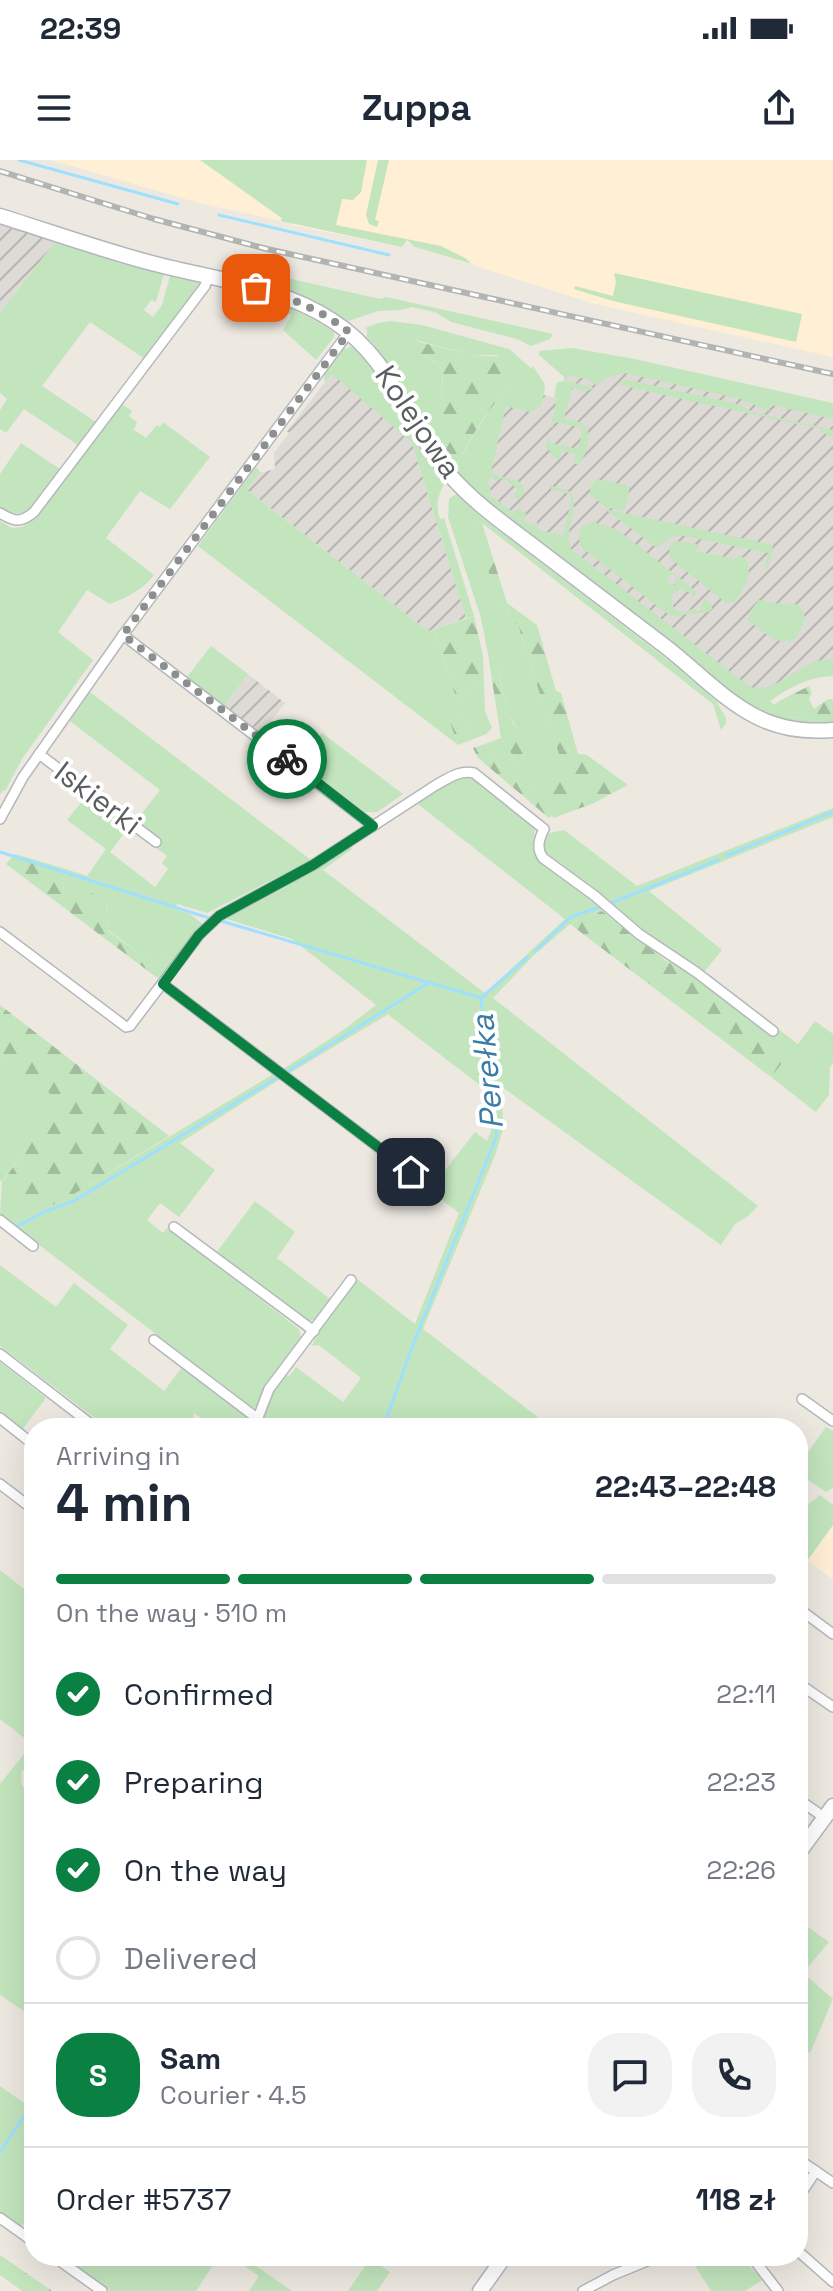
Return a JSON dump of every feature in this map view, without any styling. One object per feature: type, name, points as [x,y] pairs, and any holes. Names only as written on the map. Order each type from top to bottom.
[{"type":"street","name":"Kolejowa","points":[[0,216],[144,261],[284,296],[318,311],[349,332],[371,354],[390,377],[438,460],[486,510],[744,710],[781,727],[833,730]]},
{"type":"street","points":[[0,513],[18,521],[34,512],[205,286],[208,276]]},
{"type":"street","points":[[0,819],[23,777],[123,635],[349,332]]},
{"type":"street","points":[[123,635],[373,826]]},
{"type":"street","name":"Iskierki","points":[[39,754],[156,842]]},
{"type":"street","points":[[0,932],[126,1027],[133,1023],[199,935],[219,916],[313,865],[436,785],[458,774],[474,773],[544,829],[539,838],[543,858],[595,896],[639,934],[696,972],[773,1031]]},
{"type":"street","points":[[163,984],[411,1172]]},
{"type":"street","points":[[0,1220],[33,1246]]},
{"type":"street","points":[[174,1227],[314,1331]]},
{"type":"street","points":[[258,1418],[269,1389],[351,1280]]},
{"type":"street","points":[[154,1340],[249,1418]]},
{"type":"street","points":[[0,1354],[83,1418]]},
{"type":"street","points":[[802,1399],[833,1421]]},
{"type":"street","points":[[0,1418],[24,1437]]},
{"type":"street","points":[[0,1484],[24,1502]]},
{"type":"street","points":[[808,1615],[833,1634]]},
{"type":"street","points":[[808,1690],[833,1707]]},
{"type":"street","points":[[808,1803],[829,1812],[808,1840]]},
{"type":"street","points":[[808,2166],[833,2183]]},
{"type":"street","points":[[808,2183],[816,2171]]},
{"type":"street","points":[[0,2218],[24,2235]]},
{"type":"street","points":[[808,2260],[833,2282]]},
{"type":"street","points":[[67,2266],[102,2291]]},
{"type":"street","points":[[480,2291],[498,2266]]},
{"type":"street","points":[[583,2291],[635,2266]]},
{"type":"street","points":[[760,2266],[778,2291]]},
{"type":"shaded area","points":[[51,160],[200,160],[282,219],[199,203]]},
{"type":"shaded area","points":[[341,160],[833,160],[833,357],[595,304],[415,247],[407,240],[402,247],[291,225]]},
{"type":"shaded area","points":[[0,225],[55,242],[0,313]]},
{"type":"shaded area","points":[[605,364],[833,412],[833,664],[757,699],[482,489],[506,405],[539,394],[561,399],[567,372]]},
{"type":"shaded area","points":[[332,373],[412,443],[466,618],[428,631],[246,489],[257,474],[275,469],[274,453],[289,433],[287,431]]},
{"type":"shaded area","points":[[248,674],[285,703],[261,734],[224,706]]},
{"type":"shaded area","points":[[833,1525],[833,1579],[808,1560]]},
{"type":"green space","points":[[200,160],[367,160],[361,192],[353,200],[342,199],[336,225],[441,246],[472,264],[415,247],[407,240],[402,247],[281,221],[282,218]]},
{"type":"green space","points":[[378,160],[389,160],[375,220],[379,221],[377,227],[369,224],[366,215]]},
{"type":"green space","points":[[55,242],[164,274],[156,302],[151,300],[144,310],[153,317],[162,305],[170,276],[200,283],[145,359],[90,322],[42,386],[96,422],[78,445],[24,409],[6,433],[0,429],[0,410],[7,399],[0,393],[0,313]]},
{"type":"green space","points":[[247,269],[553,334],[550,339],[531,346],[517,339],[451,322],[435,312],[412,307],[378,311],[345,322],[284,289],[246,274]]},
{"type":"green space","points":[[614,273],[802,314],[796,342],[613,301],[574,289],[575,286],[613,296]]},
{"type":"green space","points":[[251,295],[304,315],[334,332],[334,337],[316,360],[283,330],[292,315],[250,298]]},
{"type":"green space","points":[[390,321],[422,325],[509,349],[531,368],[533,366],[544,383],[541,406],[530,412],[506,406],[491,473],[520,482],[524,495],[517,499],[514,495],[518,489],[503,478],[496,481],[491,477],[487,483],[491,487],[490,495],[513,512],[519,508],[526,514],[524,521],[530,525],[537,522],[538,530],[563,535],[570,494],[551,490],[552,486],[571,492],[574,506],[569,535],[571,549],[750,687],[772,685],[812,663],[833,660],[833,676],[815,678],[770,701],[774,705],[779,701],[791,717],[833,719],[833,724],[786,720],[742,701],[486,503],[447,462],[394,375],[373,348],[375,345],[367,338],[365,328]],"holes":[[[414,338],[472,355],[496,355],[524,374],[495,404],[457,464],[440,403],[443,374],[439,365],[425,356]]]},
{"type":"green space","points":[[414,338],[419,342],[472,355],[503,357],[516,362],[525,374],[486,415],[457,464],[446,452],[429,410],[442,400],[443,374],[433,360],[405,348],[403,343]]},
{"type":"green space","points":[[351,346],[378,377],[419,448],[445,483],[438,500],[438,514],[440,519],[444,518],[474,616],[466,618],[412,443],[332,374],[325,382],[323,373],[343,347]]},
{"type":"green space","points":[[572,348],[833,403],[833,419],[771,405],[769,411],[740,399],[625,373],[605,378],[597,386],[588,379],[567,376],[566,381],[593,389],[572,388],[564,419],[584,425],[589,439],[579,464],[574,464],[576,454],[562,451],[558,461],[546,447],[548,437],[550,443],[578,449],[583,428],[554,422],[550,428],[557,398],[554,397],[557,382],[564,381],[564,377],[539,355],[539,351]]},
{"type":"green space","points":[[624,379],[738,404],[753,412],[833,430],[833,436],[820,433],[821,429],[632,388],[630,385],[618,385]]},
{"type":"green space","points":[[122,404],[132,411],[129,416],[137,422],[134,430],[146,438],[163,422],[210,457],[170,509],[140,491],[106,538],[154,575],[145,585],[110,604],[87,590],[58,632],[93,660],[0,795],[0,521],[12,528],[30,522]]},
{"type":"green space","points":[[21,443],[60,469],[29,510],[14,514],[0,508],[0,474]]},
{"type":"green space","points":[[256,467],[261,473],[247,490],[428,631],[434,629],[455,694],[443,699],[458,745],[198,546]]},
{"type":"green space","points":[[597,479],[630,486],[623,511],[606,507],[590,495],[590,487]]},
{"type":"green space","points":[[456,494],[715,699],[726,718],[721,730],[713,704],[482,523],[475,522],[499,607],[507,603],[508,615],[518,625],[562,764],[540,787],[531,790],[511,776],[485,744],[501,738],[515,762],[524,755],[514,723],[508,715],[496,659],[488,654],[481,618],[448,517],[449,499]]},
{"type":"green space","points":[[605,509],[773,545],[768,569],[765,568],[768,553],[679,535],[660,546],[654,546]]},
{"type":"green space","points":[[474,522],[482,523],[507,603],[537,625],[578,754],[587,755],[628,785],[594,803],[554,818],[549,818],[478,758],[473,748],[485,744],[517,782],[531,790],[539,787],[541,776],[553,772],[562,764],[518,625],[508,615],[507,604],[499,607]]},
{"type":"green space","points":[[594,522],[616,529],[676,575],[669,575],[668,584],[675,585],[677,576],[697,592],[693,597],[680,589],[673,594],[671,603],[676,611],[701,611],[704,598],[712,604],[712,609],[674,616],[666,613],[582,548],[580,531]]},
{"type":"green space","points":[[681,541],[699,545],[696,551],[735,559],[740,555],[745,560],[748,578],[734,602],[726,603],[670,558],[669,547]]},
{"type":"green space","points":[[759,600],[799,605],[805,617],[795,639],[788,642],[772,638],[746,619]]},
{"type":"green space","points":[[474,616],[483,656],[484,681],[462,700],[462,712],[471,740],[458,745],[442,699],[455,694],[434,629]]},
{"type":"green space","points":[[211,646],[248,674],[224,706],[187,677]]},
{"type":"green space","points":[[488,654],[496,659],[508,715],[522,747],[526,767],[520,771],[501,738]]},
{"type":"green space","points":[[484,681],[485,711],[492,728],[471,740],[462,712],[462,700]]},
{"type":"green space","points":[[809,686],[812,692],[809,699],[814,709],[833,699],[833,719],[791,717],[779,701]]},
{"type":"green space","points":[[90,692],[311,860],[207,913],[177,904],[175,909],[190,914],[204,925],[178,958],[168,957],[157,962],[147,959],[108,930],[107,904],[78,892],[68,896],[63,892],[66,869],[87,876],[106,849],[67,820],[87,795],[129,827],[110,852],[155,887],[168,869],[162,863],[167,856],[156,848],[161,841],[136,821],[160,790],[70,721]]},
{"type":"green space","points":[[322,733],[403,794],[377,812],[365,812],[299,763]]},
{"type":"green space","points":[[470,776],[485,784],[535,826],[535,854],[598,902],[602,911],[570,924],[533,956],[493,998],[758,1206],[735,1224],[721,1245],[502,1087],[503,1129],[496,1153],[423,1329],[539,1418],[265,1418],[262,1415],[273,1387],[284,1373],[289,1377],[296,1367],[343,1402],[361,1378],[319,1345],[312,1346],[357,1279],[415,1324],[459,1213],[412,1177],[418,1168],[436,1182],[475,1132],[487,1141],[491,1131],[485,1089],[386,1013],[290,1073],[283,1069],[376,1005],[292,939],[224,918],[284,888],[349,845],[352,849],[323,870],[485,993],[565,919],[414,801],[459,777]]},
{"type":"green space","points":[[833,808],[833,817],[649,891],[722,950],[704,972],[623,918],[541,849],[543,839],[550,833],[564,830],[637,886]]},
{"type":"green space","points":[[15,854],[66,869],[63,892],[68,895],[86,890],[104,901],[108,931],[147,959],[157,962],[168,957],[178,958],[163,978],[156,977],[6,864]]},
{"type":"green space","points":[[602,911],[665,960],[698,977],[793,1049],[771,1077],[570,924]]},
{"type":"green space","points":[[0,1005],[169,1136],[66,1199],[40,1210],[2,1182],[61,1102],[0,1055]]},
{"type":"green space","points":[[815,1021],[833,1034],[829,1095],[816,1112],[771,1077],[792,1049],[774,1034],[778,1029],[798,1044]]},
{"type":"green space","points":[[0,1055],[62,1102],[2,1181],[66,1199],[275,1073],[282,1078],[180,1143],[215,1170],[179,1217],[160,1203],[147,1220],[163,1233],[167,1228],[299,1329],[301,1338],[266,1383],[257,1406],[253,1408],[0,1215]]},
{"type":"green space","points":[[255,1201],[295,1232],[277,1258],[330,1299],[314,1320],[307,1321],[216,1253]]},
{"type":"green space","points":[[0,1265],[56,1307],[74,1283],[128,1325],[110,1349],[164,1391],[183,1366],[249,1418],[201,1418],[194,1413],[193,1418],[95,1418],[0,1346]]},
{"type":"green space","points":[[0,1362],[46,1398],[31,1418],[24,1418],[22,1430],[0,1413]]},
{"type":"green space","points":[[826,1427],[833,1431],[833,1488],[826,1492],[808,1480],[808,1452]]},
{"type":"green space","points":[[820,1495],[833,1505],[833,1525],[808,1560],[808,1505]]},
{"type":"green space","points":[[0,1570],[24,1589],[24,1738],[0,1719]]},
{"type":"green space","points":[[24,1754],[21,1773],[24,1788],[24,2011],[0,1995],[0,1784]]},
{"type":"green space","points":[[808,1927],[829,1942],[808,1967]]},
{"type":"green space","points":[[808,1977],[833,1999],[810,2053],[808,2052]]},
{"type":"green space","points":[[0,2086],[24,2103],[24,2223],[21,2227],[0,2212]]},
{"type":"green space","points":[[0,2255],[51,2291],[22,2291],[0,2275]]},
{"type":"green space","points":[[76,2266],[212,2266],[196,2291],[110,2291]]},
{"type":"green space","points":[[244,2266],[256,2266],[292,2291],[249,2291],[259,2276]]},
{"type":"green space","points":[[365,2266],[381,2266],[390,2272],[377,2291],[348,2291]]},
{"type":"green space","points":[[695,2266],[748,2266],[763,2280],[745,2291],[711,2291]]},
{"type":"waterway","points":[[19,160],[178,204]]},
{"type":"waterway","points":[[219,215],[389,255]]},
{"type":"waterway","name":"Perełka","points":[[726,856],[833,812]]},
{"type":"waterway","points":[[0,852],[209,918]]},
{"type":"waterway","name":"Perełka","points":[[611,903],[718,860]]},
{"type":"waterway","name":"Perełka","points":[[535,951],[571,917],[599,907]]},
{"type":"waterway","points":[[221,921],[481,998]]},
{"type":"waterway","name":"Perełka","points":[[387,1418],[497,1135],[481,998],[528,957]]},
{"type":"waterway","points":[[288,1071],[430,982]]},
{"type":"waterway","points":[[18,1226],[74,1201],[278,1077]]},
{"type":"waterway","name":"Perełka","points":[[0,2152],[24,2116]]},
{"type":"railway","points":[[0,171],[154,219],[267,249],[833,374]]},
{"type":"way so far","points":[[256,288],[298,301],[349,332],[123,635],[287,759]]},
{"type":"route","points":[[287,759],[373,826],[313,865],[219,916],[199,935],[163,984],[411,1172]]}]
